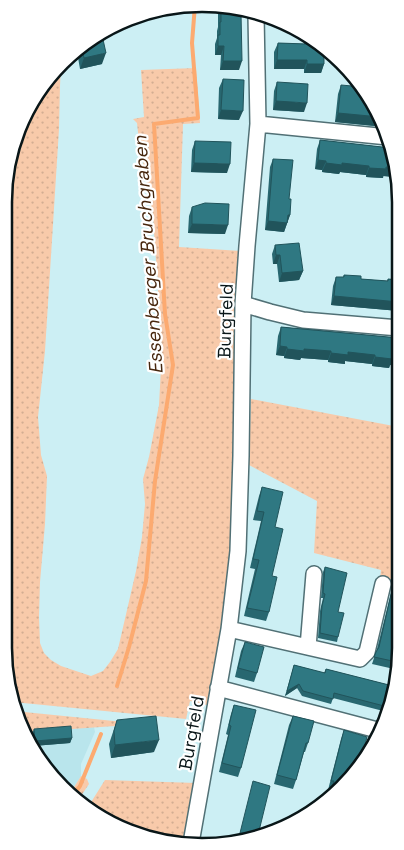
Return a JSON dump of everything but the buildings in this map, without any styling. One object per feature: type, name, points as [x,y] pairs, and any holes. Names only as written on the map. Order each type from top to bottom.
[{"type":"street","name":"Burgfeld","points":[[192,837],[229,629],[238,550],[243,304],[258,124],[256,21]]},
{"type":"street","points":[[258,124],[380,137]]},
{"type":"street","points":[[243,304],[302,320],[392,327]]},
{"type":"street","points":[[308,647],[314,574]]},
{"type":"street","points":[[229,629],[360,659],[367,652],[383,584]]},
{"type":"street","points":[[218,688],[373,729]]},
{"type":"shaded area","points":[[196,68],[200,123],[183,124],[179,247],[241,251],[231,552],[222,630],[207,705],[190,701],[186,719],[21,703],[16,685],[12,648],[12,202],[16,165],[27,129],[44,97],[61,76],[45,351],[38,417],[41,455],[47,476],[40,582],[40,643],[44,653],[61,666],[91,676],[103,671],[110,662],[118,649],[142,537],[145,504],[143,479],[159,405],[162,349],[153,215],[137,123],[133,119],[144,117],[141,70]]},
{"type":"shaded area","points":[[251,399],[392,426],[392,582],[380,579],[381,570],[314,553],[317,501],[249,465]]},
{"type":"shaded area","points":[[24,712],[144,724],[32,732]]},
{"type":"shaded area","points":[[94,727],[95,732],[81,764],[81,776],[74,787],[44,753],[32,732]]},
{"type":"shaded area","points":[[81,776],[87,779],[89,784],[82,794],[74,787]]},
{"type":"shaded area","points":[[105,780],[196,783],[186,837],[165,834],[129,823],[91,802]]},
{"type":"waterway","name":"Essenberger Bruchgraben","points":[[117,686],[146,581],[155,481],[173,365],[165,314],[154,124],[198,118],[192,43],[194,13]]},
{"type":"waterway","name":"Essenberger Bruchgraben","points":[[77,790],[101,734]]}]
